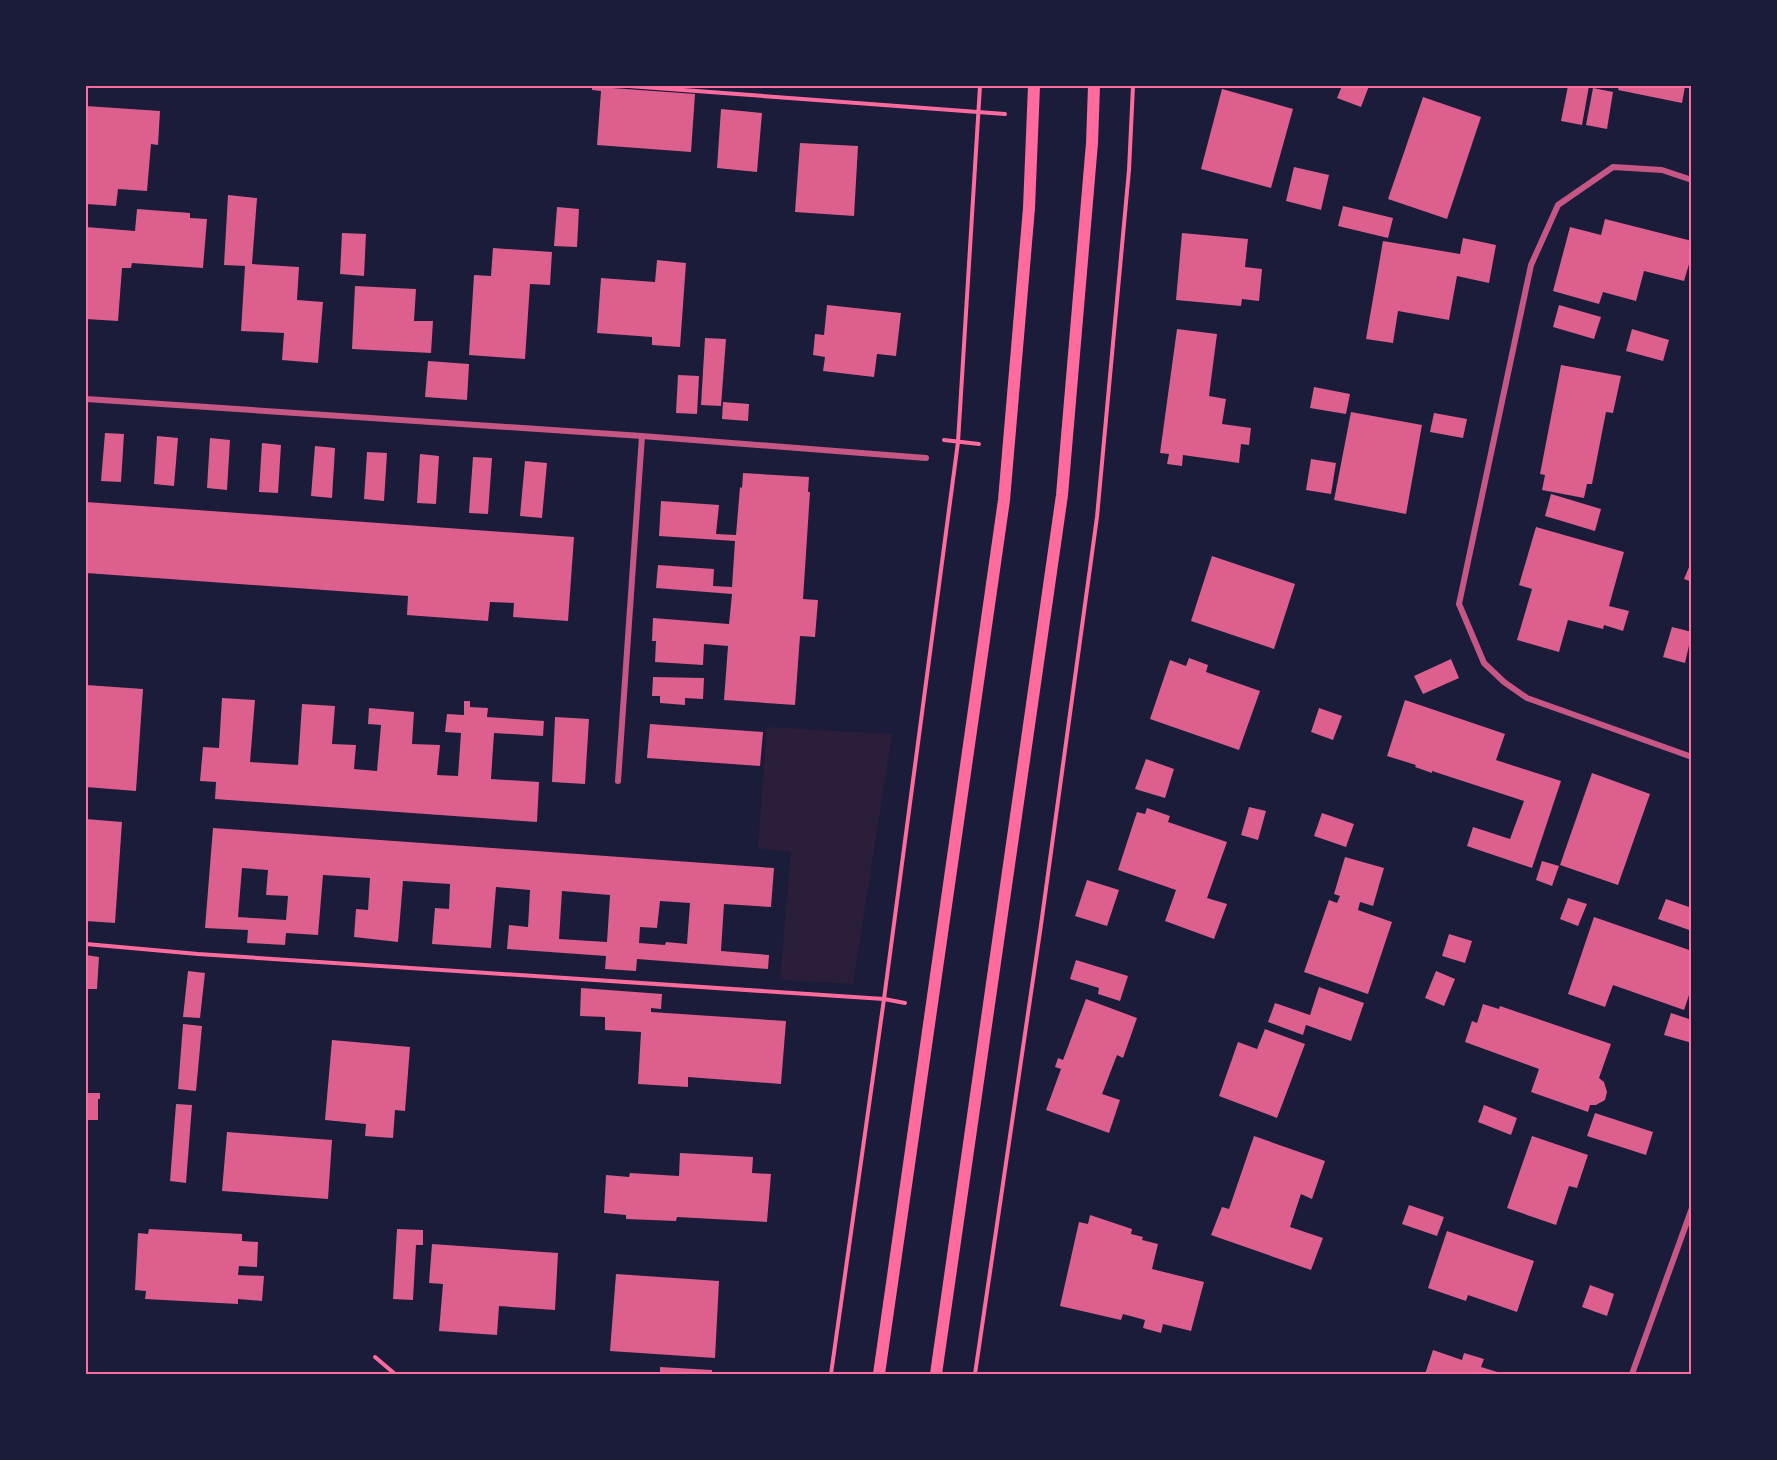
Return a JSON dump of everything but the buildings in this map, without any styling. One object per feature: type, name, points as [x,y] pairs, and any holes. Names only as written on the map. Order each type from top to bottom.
[{"type":"main road","points":[[879,1374],[1004,500],[1029,208],[1034,86]]},
{"type":"main road","points":[[936,1374],[1062,495],[1091,155],[1094,86]]},
{"type":"street","points":[[1692,180],[1662,170],[1613,167],[1558,205],[1531,265],[1459,604],[1484,663],[1504,682],[1527,698],[1692,757]]},
{"type":"street","points":[[86,399],[642,436],[926,458]]},
{"type":"street","points":[[618,782],[642,436]]},
{"type":"street","points":[[1632,1374],[1692,1208]]},
{"type":"path","points":[[629,86],[1034,116]]},
{"type":"path","points":[[831,1374],[884,999],[958,442],[980,86]]},
{"type":"path","points":[[975,1374],[1097,517],[1129,170],[1133,86]]},
{"type":"path","points":[[910,457],[913,437],[1009,448]]},
{"type":"path","points":[[86,944],[210,955],[884,999],[932,1009]]},
{"type":"path","points":[[375,1357],[394,1374]]},
{"type":"shaded area","points":[[767,727],[892,734],[853,984],[780,980],[791,852],[758,848]]}]
